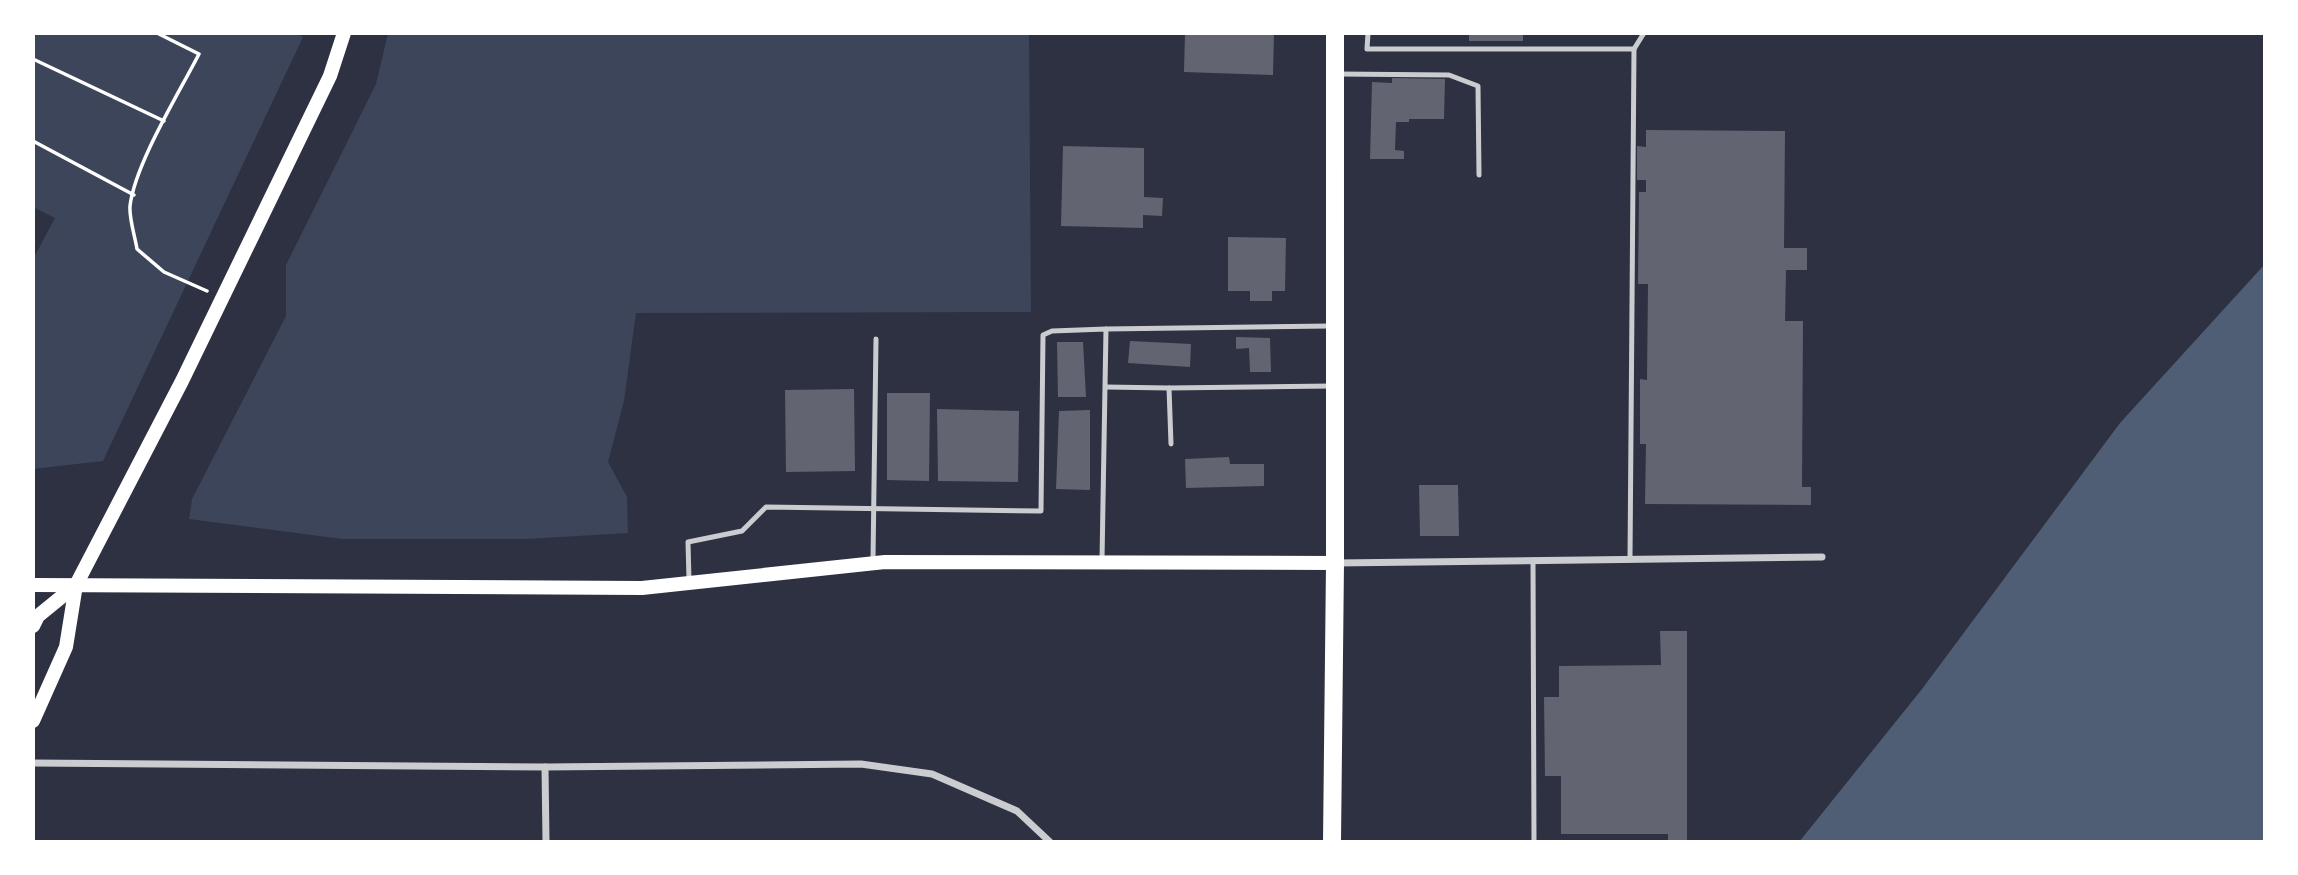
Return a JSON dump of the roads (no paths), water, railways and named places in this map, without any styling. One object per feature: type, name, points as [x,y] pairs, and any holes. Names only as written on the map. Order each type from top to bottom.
[{"type":"main road","points":[[33,721],[65,647],[76,585],[222,298],[330,76],[344,33]]},
{"type":"main road","points":[[1332,842],[1335,33]]},
{"type":"main road","points":[[33,585],[642,587],[873,564],[1335,563]]},
{"type":"main road","points":[[33,626],[38,616],[76,585]]},
{"type":"street","points":[[1335,563],[1822,557]]},
{"type":"street","points":[[33,763],[545,767],[861,764],[932,774],[1017,811],[1050,842]]},
{"type":"street","points":[[545,767],[547,842]]},
{"type":"lane","points":[[1368,33],[1367,49],[1634,49]]},
{"type":"lane","points":[[1630,560],[1634,49],[1644,33]]},
{"type":"lane","points":[[1335,74],[1449,75],[1478,86],[1479,175]]},
{"type":"lane","points":[[689,583],[688,542],[742,531],[766,507],[1041,511],[1043,335],[1052,331],[1335,326]]},
{"type":"lane","points":[[1101,564],[1106,329]]},
{"type":"lane","points":[[873,564],[876,339]]},
{"type":"lane","points":[[1106,387],[1335,386]]},
{"type":"lane","points":[[1169,388],[1171,444]]},
{"type":"lane","points":[[1533,561],[1534,842]]}]
